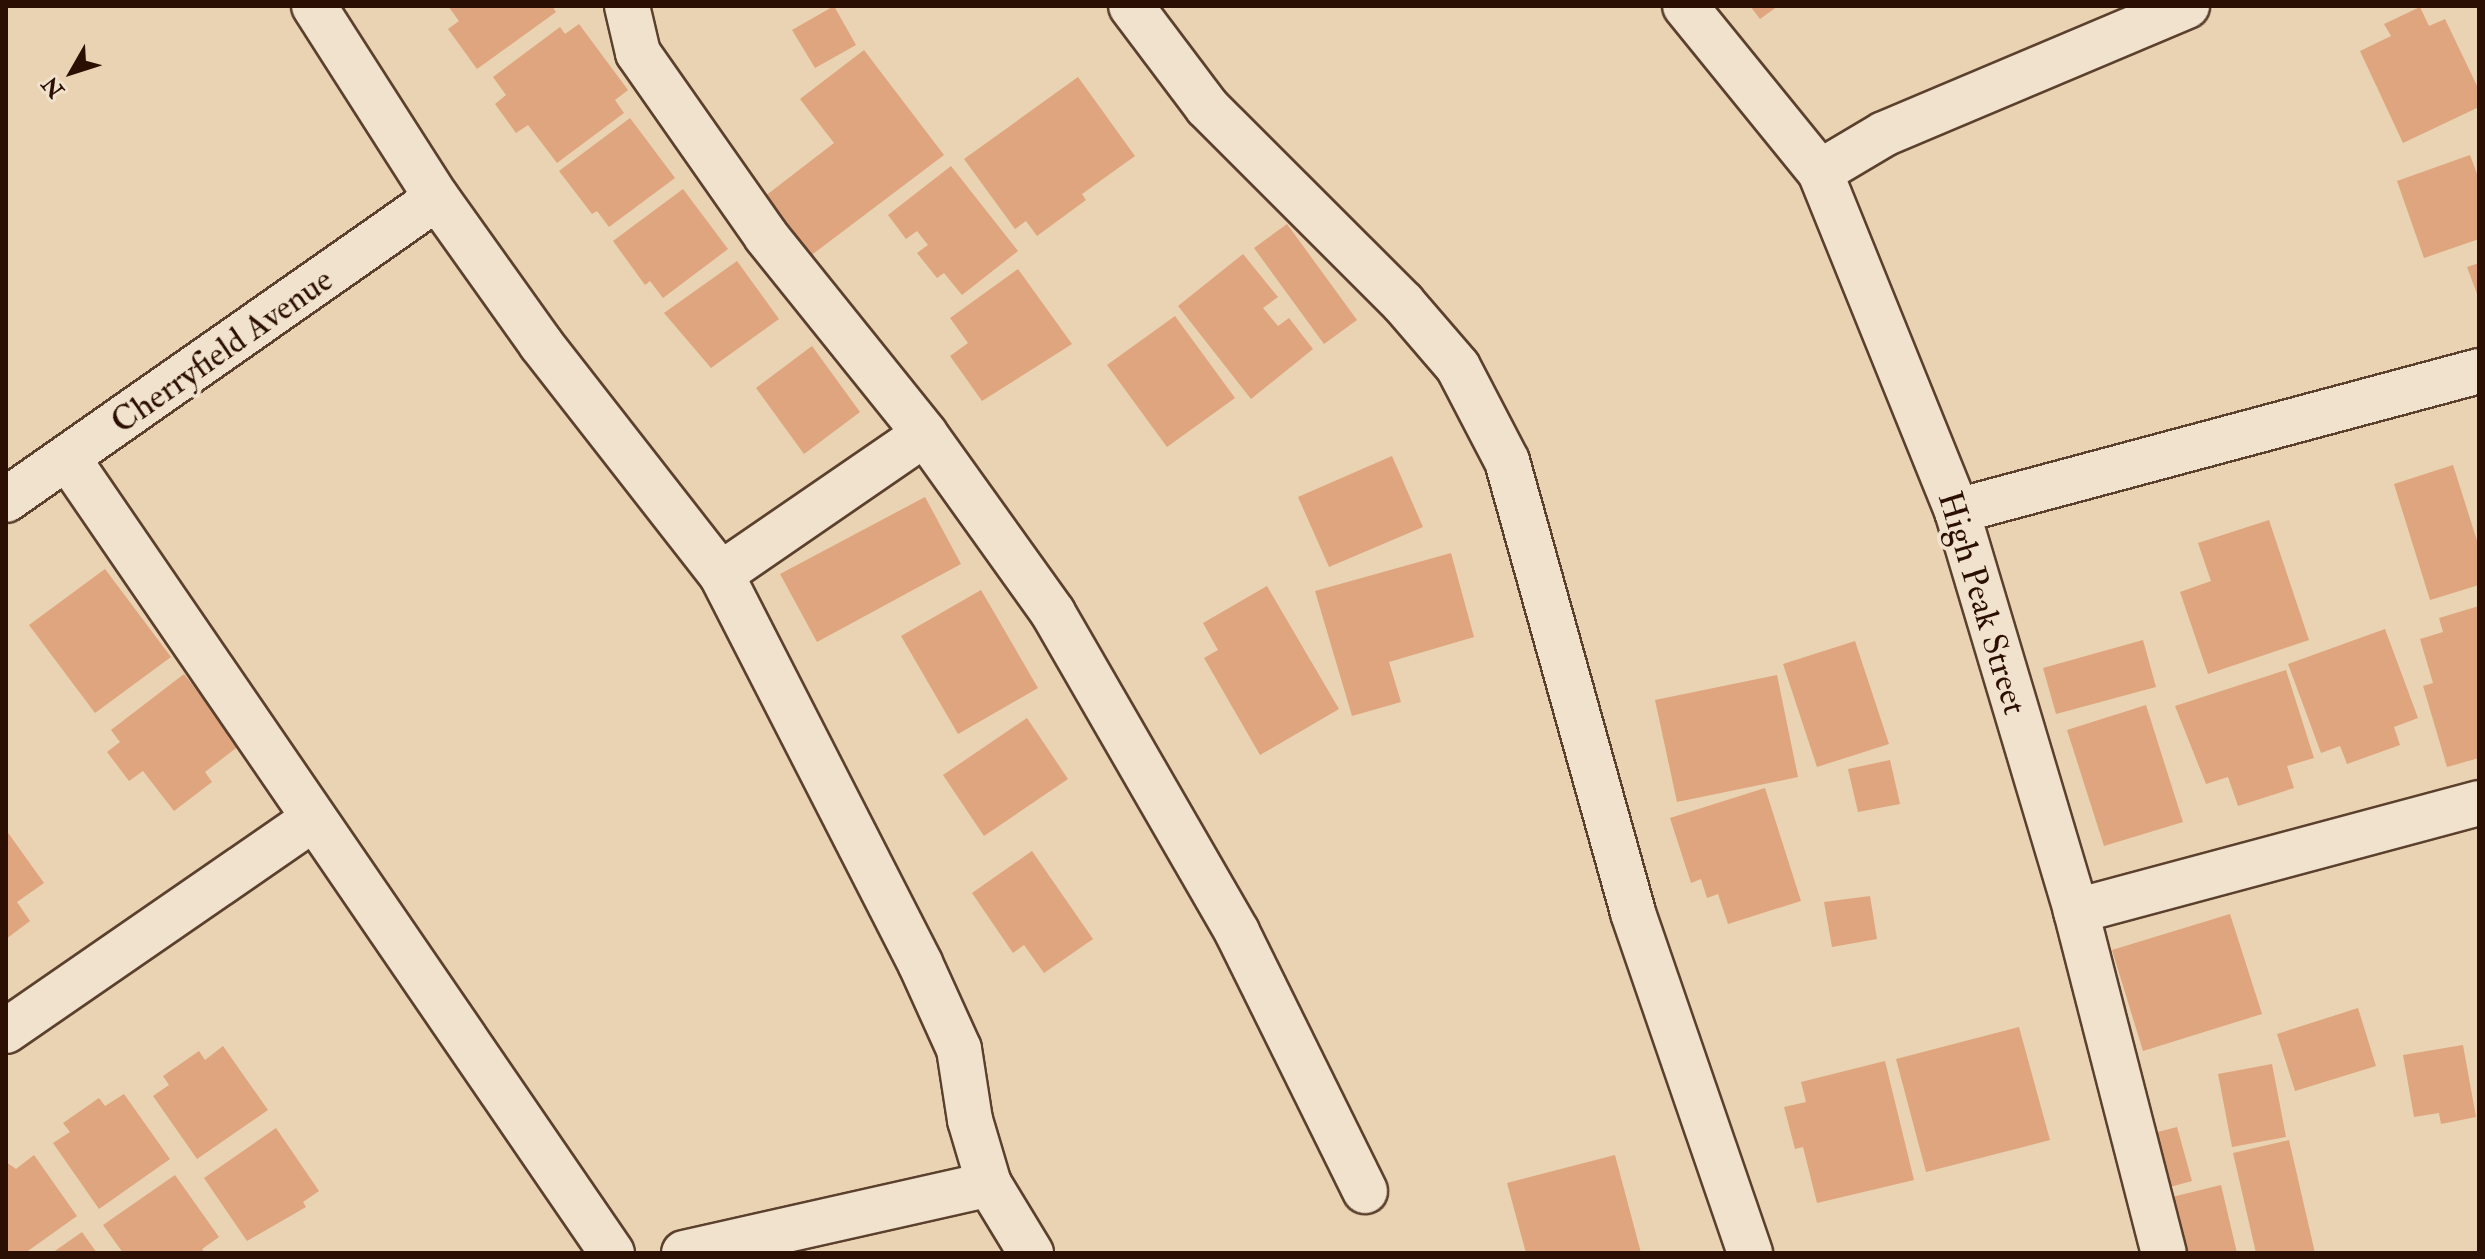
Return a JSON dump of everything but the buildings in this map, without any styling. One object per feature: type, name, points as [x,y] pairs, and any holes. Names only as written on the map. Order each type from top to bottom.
[{"type":"street","points":[[314,6],[437,198],[541,344],[721,574],[920,963],[959,1049],[970,1120],[989,1184],[1031,1253]]},
{"type":"street","points":[[627,6],[638,53],[647,66],[766,236],[925,434],[1061,626],[1237,932],[1365,1191]]},
{"type":"street","points":[[1131,6],[1207,107],[1403,303],[1458,367],[1507,461],[1633,913],[1750,1253]]},
{"type":"street","name":"High Peak Street","points":[[1685,6],[1820,172],[1957,511],[2076,911],[2164,1253]]},
{"type":"street","points":[[1820,172],[1884,134],[2187,6]]},
{"type":"street","name":"Cherryfield Avenue","points":[[6,500],[69,460],[437,198]]},
{"type":"street","points":[[1957,511],[2479,371]]},
{"type":"street","points":[[721,574],[925,434]]},
{"type":"street","points":[[69,460],[612,1253]]},
{"type":"street","points":[[2076,911],[2479,803]]},
{"type":"street","points":[[6,1031],[313,819]]},
{"type":"street","points":[[684,1253],[989,1184]]}]
